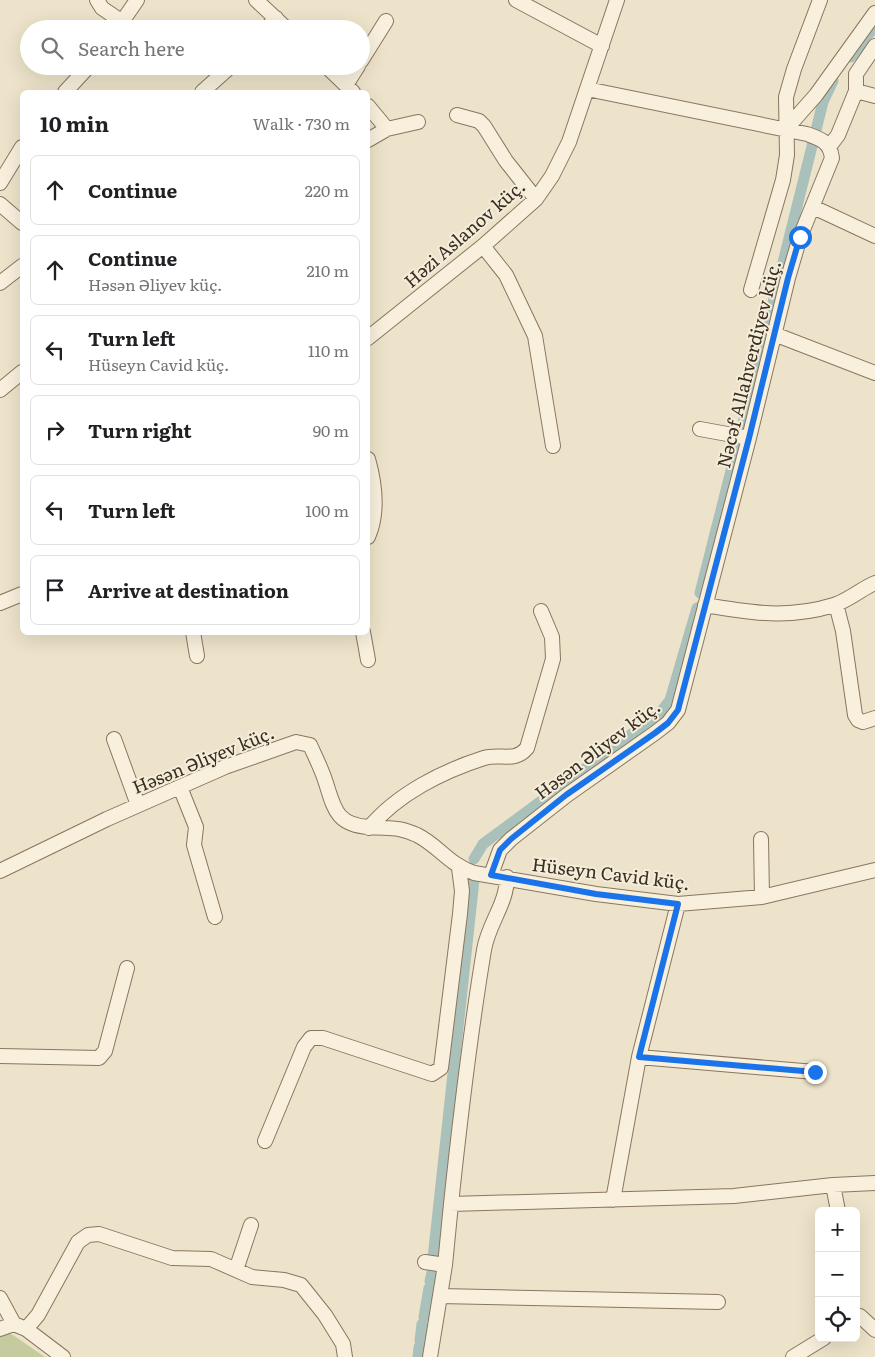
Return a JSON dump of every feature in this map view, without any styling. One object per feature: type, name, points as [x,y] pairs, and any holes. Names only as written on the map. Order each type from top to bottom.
[{"type":"street","points":[[97,0],[114,20]]},
{"type":"street","points":[[123,20],[137,0]]},
{"type":"street","points":[[256,0],[276,18]]},
{"type":"street","points":[[516,0],[602,46]]},
{"type":"street","name":"Həzi Aslanov küç.","points":[[370,336],[483,246],[536,199],[552,176],[569,142],[617,0]]},
{"type":"street","points":[[751,290],[783,180],[787,155],[786,97],[794,69],[820,0]]},
{"type":"street","points":[[786,128],[816,95],[875,13]]},
{"type":"street","points":[[370,47],[386,21]]},
{"type":"street","points":[[587,89],[786,128],[807,134],[825,143],[838,135],[856,91],[856,74],[875,46]]},
{"type":"street","points":[[67,90],[81,75]]},
{"type":"street","points":[[204,90],[221,75]]},
{"type":"street","points":[[335,75],[350,89],[355,75]]},
{"type":"street","points":[[856,91],[875,96]]},
{"type":"street","points":[[370,108],[387,129]]},
{"type":"street","points":[[458,115],[479,121],[484,126],[506,161],[536,199]]},
{"type":"street","points":[[370,139],[387,129],[418,122]]},
{"type":"street","name":"Nəcəf Allahverdiyev küç.","points":[[705,604],[749,438],[788,278],[832,158],[825,143]]},
{"type":"street","points":[[0,183],[20,150]]},
{"type":"street","points":[[0,204],[20,221]]},
{"type":"street","points":[[813,207],[875,236]]},
{"type":"street","points":[[483,246],[506,275],[535,336],[553,446]]},
{"type":"street","points":[[0,283],[20,268]]},
{"type":"street","points":[[774,334],[875,373]]},
{"type":"street","points":[[0,390],[20,374]]},
{"type":"street","points":[[700,429],[749,438]]},
{"type":"street","points":[[370,467],[373,480],[374,522],[370,532]]},
{"type":"street","points":[[705,604],[772,615],[804,612],[836,604],[875,583]]},
{"type":"street","points":[[0,603],[20,595]]},
{"type":"street","name":"Həsən Əliyev küç.","points":[[491,875],[500,850],[511,839],[566,795],[668,723],[678,710],[705,604]]},
{"type":"street","points":[[836,604],[843,631],[855,715],[862,722],[875,718]]},
{"type":"street","points":[[369,828],[379,816],[452,769],[487,757],[514,757],[522,755],[527,748],[553,659],[552,638],[541,611]]},
{"type":"street","points":[[194,635],[197,656]]},
{"type":"street","points":[[364,635],[368,660]]},
{"type":"street","points":[[114,739],[138,805]]},
{"type":"street","name":"Həsən Əliyev küç.","points":[[0,871],[138,805],[225,767],[296,742],[310,744],[324,777],[332,805],[339,816],[347,822],[369,828],[392,826],[409,831],[423,838],[459,868]]},
{"type":"street","points":[[180,787],[196,827],[194,845],[215,917]]},
{"type":"street","points":[[760,839],[762,897]]},
{"type":"street","points":[[265,1141],[304,1047],[311,1038],[323,1038],[432,1074],[440,1068],[460,914],[462,891],[459,868]]},
{"type":"street","name":"Hüseyn Cavid küç.","points":[[459,868],[596,894],[678,904],[762,897],[875,870]]},
{"type":"street","points":[[430,1357],[445,1265],[461,1109],[484,946],[504,900],[507,890],[507,877]]},
{"type":"street","points":[[613,1200],[639,1057],[678,904]]},
{"type":"street","points":[[0,1056],[99,1058],[105,1051],[127,968]]},
{"type":"street","points":[[639,1057],[815,1072]]},
{"type":"street","points":[[450,1204],[734,1196],[833,1185],[875,1183]]},
{"type":"street","points":[[833,1185],[837,1207]]},
{"type":"street","points":[[236,1270],[251,1225]]},
{"type":"street","points":[[0,1329],[20,1326],[38,1315],[78,1242],[88,1235],[99,1234],[172,1258],[211,1259],[252,1277],[284,1280],[301,1285],[325,1315],[343,1344],[345,1357]]},
{"type":"street","points":[[425,1262],[445,1265]]},
{"type":"street","points":[[440,1296],[718,1302]]},
{"type":"street","points":[[0,1298],[20,1326],[63,1357]]},
{"type":"street","points":[[860,1315],[875,1330]]},
{"type":"street","points":[[793,1357],[817,1342]]},
{"type":"green space","points":[[4,1332],[13,1335],[45,1357],[0,1357],[0,1334]]},
{"type":"waterway","points":[[851,57],[875,26]]},
{"type":"waterway","points":[[742,427],[823,102],[833,81]]},
{"type":"waterway","points":[[700,593],[738,443]]},
{"type":"waterway","points":[[474,859],[483,844],[660,713],[670,700],[697,608]]},
{"type":"waterway","points":[[433,1258],[474,880]]},
{"type":"waterway","points":[[430,1281],[433,1268]]},
{"type":"waterway","points":[[424,1317],[429,1288]]},
{"type":"waterway","points":[[420,1341],[422,1324]]},
{"type":"waterway","points":[[418,1357],[419,1347]]},
{"type":"route","points":[[800,237],[678,710],[668,723],[566,795],[511,839],[500,850],[494,861],[491,875],[596,894],[678,904],[639,1057],[815,1072]]}]
